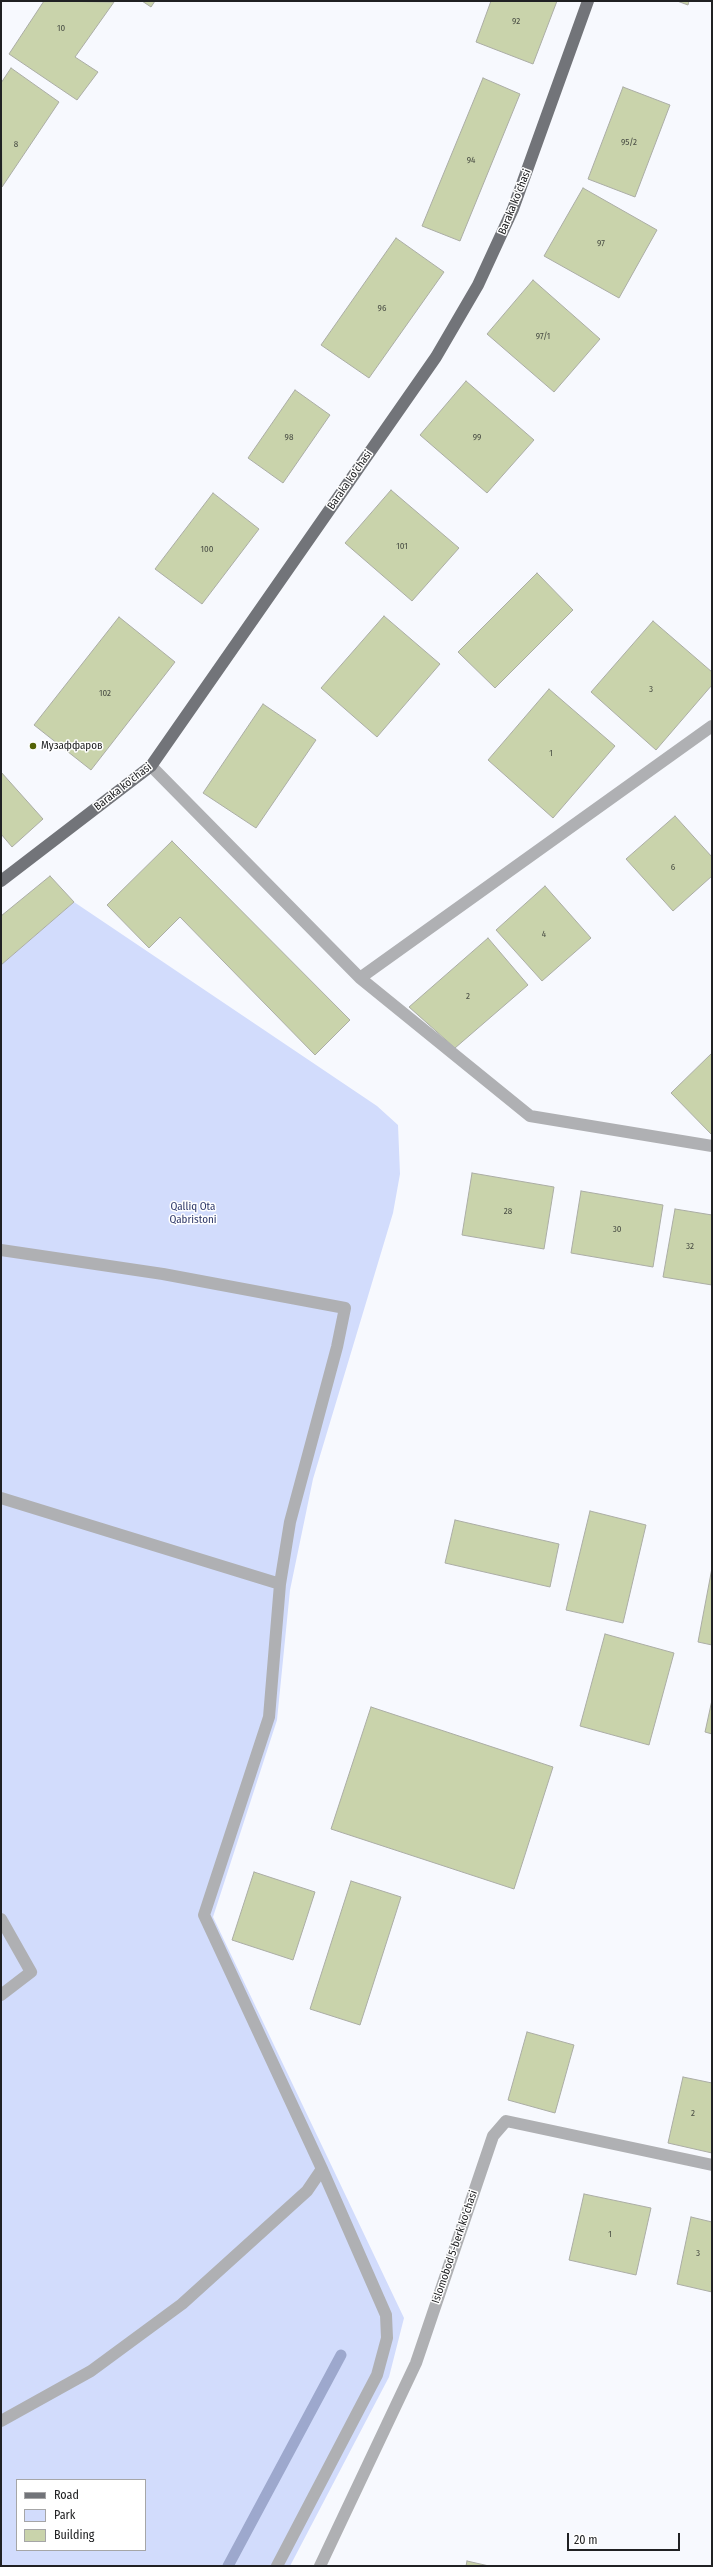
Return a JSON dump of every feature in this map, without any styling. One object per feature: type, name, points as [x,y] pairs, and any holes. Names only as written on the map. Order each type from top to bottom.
[{"type":"main road","name":"Baraka ko'chasi","points":[[1,881],[151,766],[436,357],[470,298],[513,209],[588,1]]},
{"type":"street","points":[[360,978],[712,726]]},
{"type":"street","points":[[151,766],[360,978],[530,1116],[712,1146]]},
{"type":"street","points":[[1,1250],[163,1274],[344,1308],[338,1347],[290,1522],[280,1584],[269,1717],[204,1915],[322,2169],[386,2315],[387,2338],[377,2375],[277,2566]]},
{"type":"street","points":[[1,1498],[280,1584]]},
{"type":"street","points":[[1,1919],[31,1972],[1,1995]]},
{"type":"street","name":"Islomobod 5-berk ko'chasi","points":[[320,2566],[416,2363],[493,2136],[506,2121],[712,2165]]},
{"type":"street","points":[[1,2421],[91,2371],[182,2304],[307,2191],[322,2169]]},
{"type":"green space","name":"Qalliq Ota Qabristoni","points":[[74,902],[377,1106],[398,1125],[400,1174],[393,1213],[313,1479],[290,1590],[277,1720],[213,1917],[404,2318],[389,2377],[290,2566],[1,2566],[1,965]]},
{"type":"building","points":[[44,1],[114,2],[75,57],[98,72],[77,100],[9,54]]},
{"type":"building","points":[[142,1],[155,1],[151,7]]},
{"type":"building","points":[[491,1],[557,1],[533,64],[476,42]]},
{"type":"building","points":[[677,1],[689,1],[688,5]]},
{"type":"building","points":[[11,68],[59,102],[2,187],[1,83]]},
{"type":"building","points":[[483,78],[520,94],[460,241],[422,226]]},
{"type":"building","points":[[623,87],[670,105],[635,197],[588,179]]},
{"type":"building","points":[[583,188],[657,230],[619,298],[544,256]]},
{"type":"building","points":[[396,238],[444,272],[369,378],[321,345]]},
{"type":"building","points":[[533,280],[600,339],[554,392],[487,334]]},
{"type":"building","points":[[466,381],[534,440],[487,493],[420,435]]},
{"type":"building","points":[[295,390],[330,415],[283,483],[248,458]]},
{"type":"building","points":[[391,490],[459,548],[412,601],[345,543]]},
{"type":"building","points":[[213,493],[259,529],[202,604],[155,569]]},
{"type":"building","points":[[537,573],[573,610],[495,688],[458,652]]},
{"type":"building","points":[[384,616],[440,664],[377,737],[321,688]]},
{"type":"building","points":[[119,617],[175,662],[91,770],[34,725]]},
{"type":"building","points":[[653,621],[712,672],[712,685],[656,750],[591,692]]},
{"type":"building","points":[[549,689],[615,746],[553,818],[488,760]]},
{"type":"building","points":[[263,704],[316,740],[256,828],[203,793]]},
{"type":"building","points":[[1,772],[43,819],[12,847],[1,834]]},
{"type":"building","points":[[675,816],[712,857],[712,876],[673,911],[626,859]]},
{"type":"building","points":[[172,841],[350,1020],[315,1055],[180,917],[149,948],[107,905]]},
{"type":"building","points":[[50,876],[74,902],[1,965],[1,916]]},
{"type":"building","points":[[545,886],[591,938],[542,981],[496,930]]},
{"type":"building","points":[[488,938],[528,985],[455,1048],[409,1007]]},
{"type":"building","points":[[712,1053],[712,1135],[671,1093]]},
{"type":"building","points":[[472,1173],[554,1187],[544,1249],[462,1235]]},
{"type":"building","points":[[581,1191],[663,1205],[653,1267],[571,1253]]},
{"type":"building","points":[[675,1209],[712,1215],[712,1285],[663,1277]]},
{"type":"building","points":[[590,1511],[646,1525],[623,1623],[566,1610]]},
{"type":"building","points":[[455,1520],[559,1544],[550,1587],[445,1563]]},
{"type":"building","points":[[712,1568],[712,1645],[698,1642]]},
{"type":"building","points":[[605,1634],[674,1653],[649,1745],[580,1726]]},
{"type":"building","points":[[712,1700],[712,1734],[705,1732]]},
{"type":"building","points":[[371,1707],[553,1767],[514,1889],[331,1829]]},
{"type":"building","points":[[254,1872],[315,1892],[293,1960],[232,1940]]},
{"type":"building","points":[[351,1881],[401,1897],[360,2025],[310,2009]]},
{"type":"building","points":[[527,2032],[574,2045],[555,2113],[508,2100]]},
{"type":"building","points":[[683,2077],[712,2083],[712,2153],[668,2143]]},
{"type":"building","points":[[584,2194],[651,2208],[636,2275],[569,2260]]},
{"type":"building","points":[[691,2217],[712,2222],[712,2292],[677,2284]]},
{"type":"building","points":[[467,2561],[489,2566],[466,2566]]},
{"type":"waterway","points":[[228,2566],[341,2355]]},
{"type":"place","name":"Музаффаров","points":[[33,746]]}]
